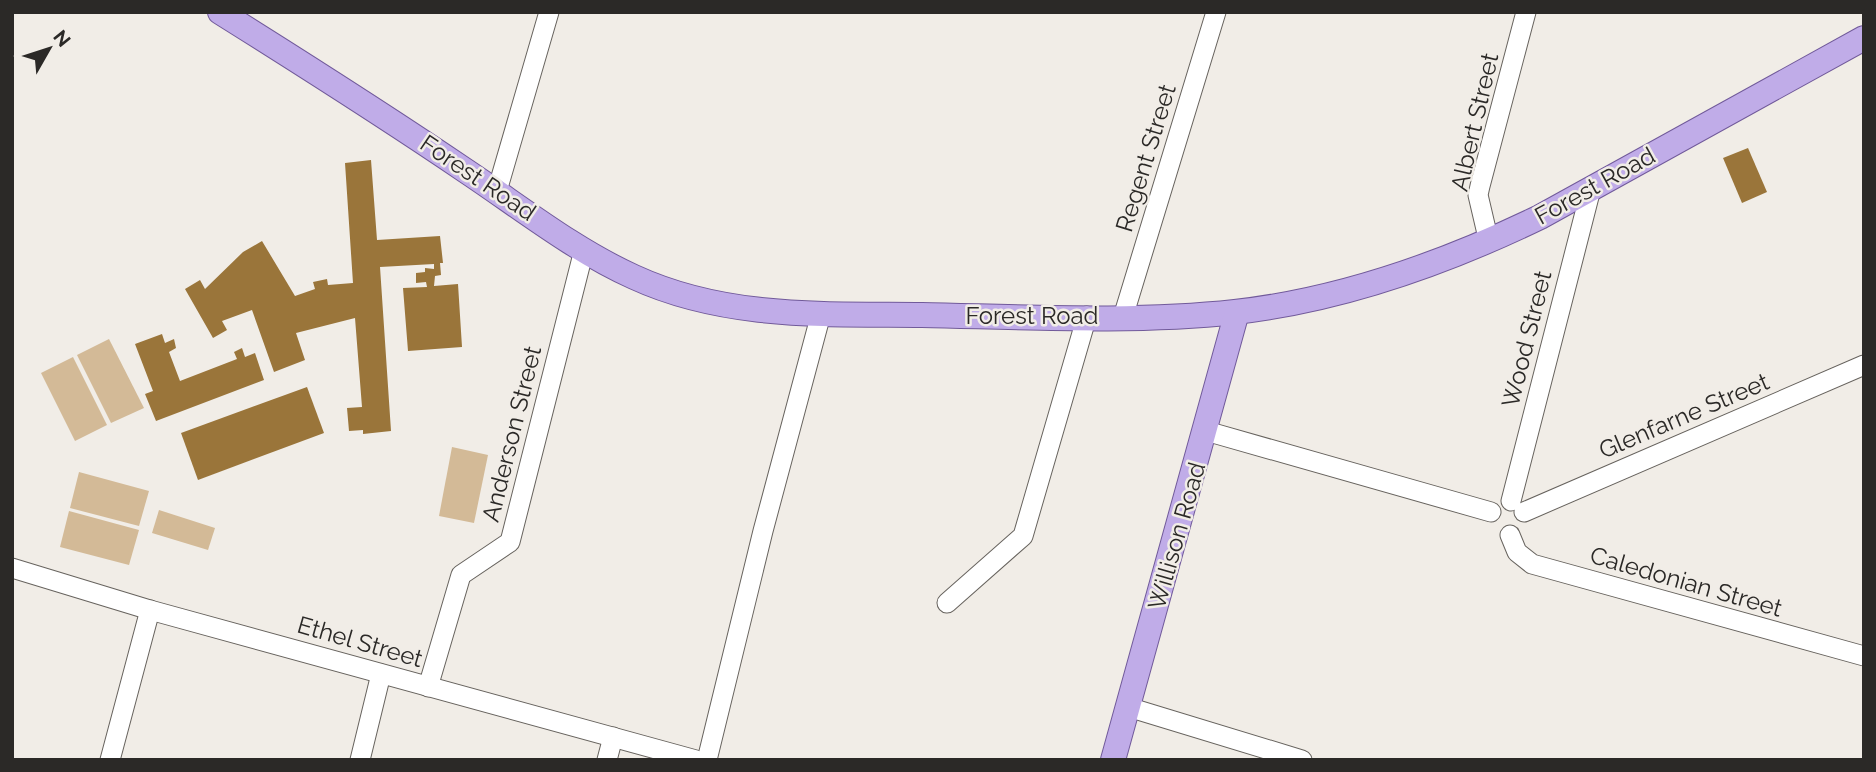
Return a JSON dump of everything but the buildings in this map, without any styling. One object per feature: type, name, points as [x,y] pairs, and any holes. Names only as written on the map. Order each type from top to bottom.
[{"type":"main road","name":"Forest Road","points":[[220,12],[584,250],[635,278],[694,300],[753,310],[821,314],[1123,317],[1237,312],[1384,280],[1489,242],[1591,189],[1864,38]]},
{"type":"main road","name":"Willison Road","points":[[1114,760],[1237,312]]},
{"type":"street","points":[[497,191],[549,12]]},
{"type":"street","name":"Regent Street","points":[[1123,317],[1216,12]]},
{"type":"street","name":"Albert Street","points":[[1489,242],[1478,195],[1526,12]]},
{"type":"street","name":"Wood Street","points":[[1517,506],[1591,189]]},
{"type":"street","name":"Anderson Street","points":[[428,687],[461,575],[510,542],[584,250]]},
{"type":"street","points":[[707,760],[762,531],[821,314]]},
{"type":"street","points":[[947,603],[1023,537],[1087,316]]},
{"type":"street","name":"Glenfarne Street","points":[[1517,506],[1864,365]]},
{"type":"street","points":[[1206,431],[1491,512]]},
{"type":"street","points":[[1499,503],[1517,506],[1523,524],[1510,534],[1494,528],[1491,512],[1499,503]]},
{"type":"street","name":"Caledonian Street","points":[[1510,534],[1517,552],[1532,564],[1864,656]]},
{"type":"street","name":"Ethel Street","points":[[12,568],[150,610],[696,760]]},
{"type":"street","points":[[110,760],[150,610]]},
{"type":"street","points":[[360,760],[381,674]]},
{"type":"street","points":[[1128,708],[1302,760]]},
{"type":"street","points":[[607,760],[613,737]]},
{"type":"shaded area","points":[[109,339],[144,408],[111,423],[77,355]]},
{"type":"shaded area","points":[[73,357],[107,425],[75,441],[41,373]]},
{"type":"shaded area","points":[[452,447],[488,455],[474,523],[439,516]]},
{"type":"shaded area","points":[[79,472],[149,491],[139,526],[70,508]]},
{"type":"shaded area","points":[[159,510],[215,528],[208,550],[152,533]]},
{"type":"shaded area","points":[[69,511],[139,530],[129,565],[60,547]]}]
